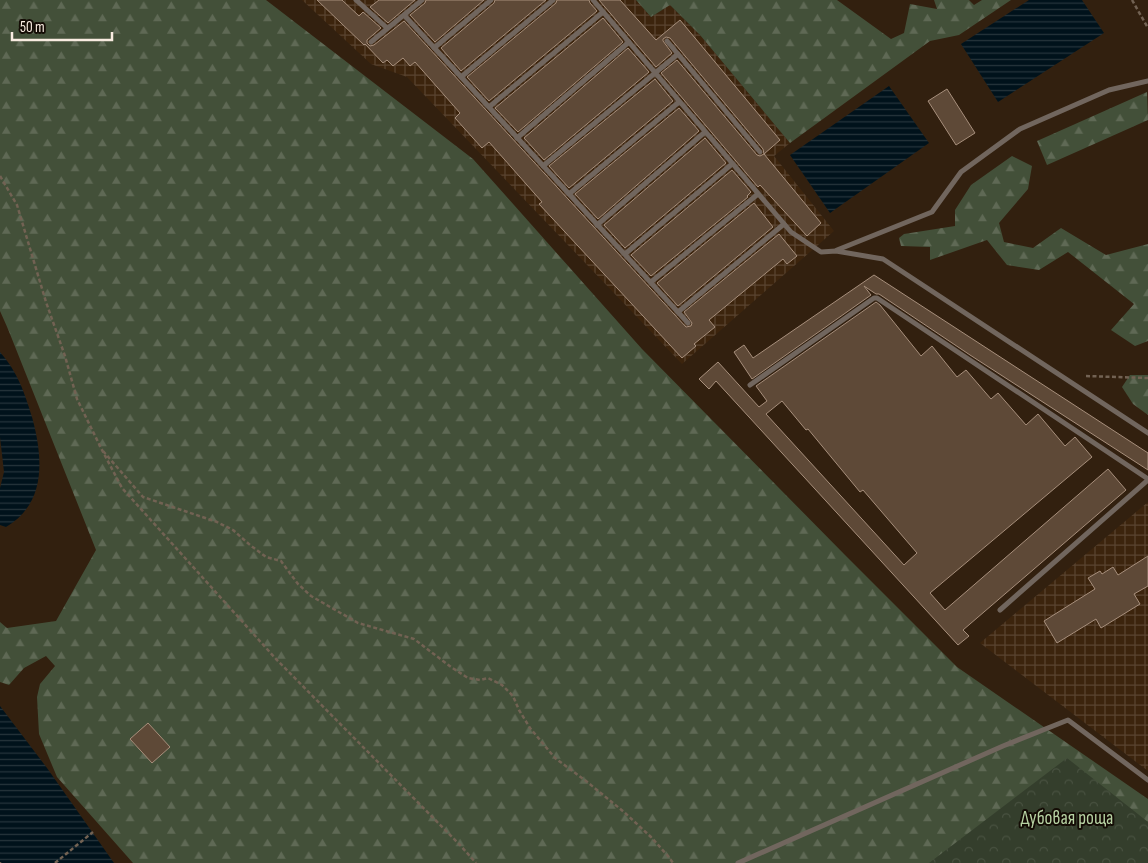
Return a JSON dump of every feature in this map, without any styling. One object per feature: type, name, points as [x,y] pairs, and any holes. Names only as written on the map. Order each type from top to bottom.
[{"type":"lane","points":[[371,42],[422,0]]},
{"type":"lane","points":[[434,48],[491,0]]},
{"type":"lane","points":[[461,77],[553,0]]},
{"type":"lane","points":[[593,0],[791,232],[821,252],[836,251],[883,259],[1148,433]]},
{"type":"lane","points":[[360,1],[387,28]]},
{"type":"lane","points":[[489,107],[603,12]]},
{"type":"lane","points":[[404,15],[688,323]]},
{"type":"lane","points":[[667,41],[760,152]]},
{"type":"lane","points":[[517,138],[629,42]]},
{"type":"lane","points":[[543,166],[678,54]]},
{"type":"lane","points":[[836,251],[932,212],[961,172],[1020,129],[1109,90],[1148,81]]},
{"type":"lane","points":[[569,194],[679,102]]},
{"type":"lane","points":[[598,225],[706,132]]},
{"type":"lane","points":[[625,254],[732,164]]},
{"type":"lane","points":[[651,282],[758,194]]},
{"type":"lane","points":[[678,312],[784,224]]},
{"type":"lane","points":[[750,385],[876,298],[1148,480],[1000,610]]},
{"type":"lane","points":[[738,863],[1003,746],[1068,720],[1148,780]]},
{"type":"path","points":[[1132,0],[1148,28]]},
{"type":"path","points":[[0,176],[16,205],[77,399],[122,488],[276,659],[476,863]]},
{"type":"path","points":[[1086,376],[1148,378]]},
{"type":"path","points":[[101,448],[143,497],[218,522],[233,530],[266,556],[281,561],[298,584],[311,596],[358,623],[414,639],[468,678],[480,680],[488,678],[502,685],[513,696],[530,728],[555,758],[624,812],[651,837],[673,863]]},
{"type":"path","points":[[56,863],[93,832]]},
{"type":"shaded area","points":[[302,0],[636,0],[651,17],[670,5],[700,35],[790,143],[774,156],[834,231],[682,364],[407,77],[371,64]]},
{"type":"shaded area","points":[[1148,502],[1148,771],[980,643]]},
{"type":"green space","points":[[0,0],[266,0],[473,159],[642,349],[957,667],[1148,799],[1148,863],[133,863],[57,777],[39,734],[37,697],[40,684],[55,666],[46,656],[24,668],[9,685],[0,682],[0,622],[7,628],[56,621],[96,550],[0,311]]},
{"type":"green space","points":[[636,0],[837,0],[891,39],[904,33],[910,4],[937,9],[934,0],[969,0],[974,5],[982,0],[1011,0],[959,35],[930,41],[790,143],[700,35],[670,5],[651,17]]},
{"type":"green space","points":[[1147,92],[1148,120],[1047,165],[1037,141]]},
{"type":"green space","points":[[1012,156],[1032,166],[1028,189],[999,223],[1004,242],[1033,248],[1061,228],[1106,255],[1148,244],[1148,341],[1135,346],[1111,330],[1134,304],[1068,252],[1039,270],[1007,265],[987,240],[930,260],[930,247],[901,246],[899,238],[904,234],[955,226],[955,210],[971,185]]},
{"type":"green space","points":[[1130,375],[1148,375],[1148,415],[1133,404],[1122,387]]},
{"type":"green space","name":"Дубовая роща","points":[[1067,758],[1148,822],[1148,863],[929,863]]},
{"type":"water","points":[[1029,0],[1082,0],[1104,33],[998,102],[961,44]]},
{"type":"water","points":[[889,86],[929,143],[830,213],[790,155]]},
{"type":"water","points":[[0,352],[16,375],[26,399],[36,432],[39,463],[35,492],[29,505],[19,517],[6,527],[0,525],[0,488],[4,472],[0,437]]},
{"type":"water","points":[[0,706],[47,768],[114,863],[0,863]]},
{"type":"building","points":[[317,0],[342,0],[359,16],[363,12],[381,28],[367,40],[370,46],[374,45],[404,21],[686,327],[691,326],[692,323],[684,312],[779,234],[797,256],[787,264],[783,259],[709,320],[715,327],[694,344],[696,346],[682,358],[539,204],[542,202],[489,142],[482,148],[455,118],[460,113],[415,62],[410,66],[403,58],[393,66],[387,60],[383,63]]},
{"type":"building","points":[[379,0],[415,0],[388,23],[370,7]]},
{"type":"building","points":[[426,0],[484,0],[435,42],[410,15],[425,3]]},
{"type":"building","points":[[495,0],[546,0],[461,71],[441,48],[494,3]]},
{"type":"building","points":[[557,0],[589,0],[597,11],[489,101],[467,77],[556,3]]},
{"type":"building","points":[[599,0],[620,0],[656,40],[680,20],[780,140],[764,154],[763,149],[670,38],[666,37],[663,41],[672,53],[656,67]]},
{"type":"building","points":[[603,18],[623,42],[518,132],[495,108]]},
{"type":"building","points":[[628,48],[649,72],[544,160],[524,138]]},
{"type":"building","points":[[677,60],[757,155],[764,154],[821,223],[807,236],[760,185],[758,187],[661,73]]},
{"type":"building","points":[[655,79],[673,101],[569,188],[549,166]]},
{"type":"building","points":[[947,89],[975,133],[956,145],[928,101]]},
{"type":"building","points":[[679,108],[699,131],[598,219],[575,194]]},
{"type":"building","points":[[705,138],[726,163],[625,248],[604,225]]},
{"type":"building","points":[[732,170],[751,192],[748,197],[651,276],[631,255]]},
{"type":"building","points":[[754,203],[773,227],[678,306],[657,283]]},
{"type":"building","points":[[874,275],[1148,453],[1148,470],[864,286],[871,295],[752,379],[734,352],[744,345],[753,358]]},
{"type":"building","points":[[876,302],[921,356],[932,346],[957,377],[966,370],[991,399],[998,393],[1026,425],[1038,414],[1065,446],[1075,437],[1092,457],[930,593],[945,610],[1108,469],[1126,490],[963,630],[969,636],[958,645],[716,381],[709,389],[699,379],[718,362],[759,407],[767,401],[756,386]],"holes":[[[782,401],[806,430],[808,429],[860,492],[863,490],[917,553],[904,565],[766,414]]]},
{"type":"building","points":[[1148,556],[1148,586],[1134,594],[1140,604],[1101,628],[1096,619],[1057,643],[1044,621],[1095,589],[1088,578],[1100,571],[1102,574],[1113,567],[1118,575]]},
{"type":"building","points":[[148,723],[170,747],[152,763],[130,739]]}]
